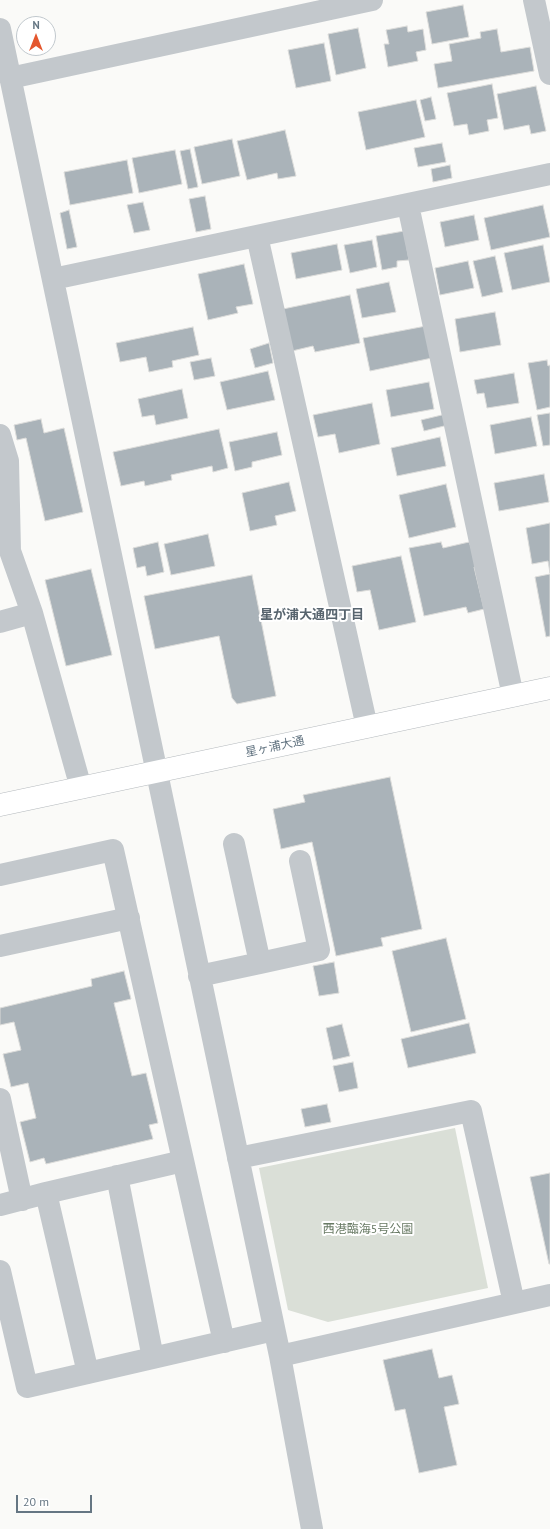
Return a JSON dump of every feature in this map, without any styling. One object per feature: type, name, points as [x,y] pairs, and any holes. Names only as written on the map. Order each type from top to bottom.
[{"type":"highway","name":"星ヶ浦大通","points":[[0,805],[550,688]]},
{"type":"street","points":[[10,78],[372,0]]},
{"type":"street","points":[[534,0],[550,74]]},
{"type":"street","points":[[0,29],[280,1356],[312,1529]]},
{"type":"street","points":[[53,279],[550,174]]},
{"type":"street","points":[[408,204],[513,696]]},
{"type":"street","points":[[257,236],[367,727]]},
{"type":"street","points":[[0,435],[8,461],[10,551],[32,613],[81,788]]},
{"type":"street","points":[[0,622],[32,613]]},
{"type":"street","points":[[234,844],[260,963]]},
{"type":"street","points":[[0,875],[113,850],[224,1342]]},
{"type":"street","points":[[199,976],[319,950],[300,861]]},
{"type":"street","points":[[0,946],[129,918]]},
{"type":"street","points":[[0,1099],[22,1200]]},
{"type":"street","points":[[238,1158],[471,1111],[514,1303]]},
{"type":"street","points":[[0,1205],[183,1161]]},
{"type":"street","points":[[117,1176],[153,1358]]},
{"type":"street","points":[[46,1193],[88,1373]]},
{"type":"street","points":[[0,1275],[27,1387],[274,1330]]},
{"type":"street","points":[[280,1356],[550,1295]]},
{"type":"green space","name":"西港臨海5号公園","points":[[455,1128],[488,1288],[328,1322],[288,1310],[259,1168]]},
{"type":"building","points":[[463,5],[469,37],[432,44],[426,12]]},
{"type":"building","points":[[407,26],[408,32],[423,29],[426,50],[416,52],[418,61],[388,67],[384,44],[389,44],[386,30]]},
{"type":"building","points":[[358,28],[366,68],[336,75],[328,34]]},
{"type":"building","points":[[497,29],[501,52],[530,47],[534,71],[438,88],[434,64],[452,61],[449,44],[481,38],[480,32]]},
{"type":"building","points":[[324,43],[331,81],[296,88],[288,50]]},
{"type":"building","points":[[492,84],[498,118],[487,120],[489,131],[469,135],[467,124],[454,126],[447,93]]},
{"type":"building","points":[[536,86],[546,131],[531,134],[529,125],[504,130],[497,94]]},
{"type":"building","points":[[431,97],[436,119],[425,121],[420,100]]},
{"type":"building","points":[[416,100],[425,137],[366,150],[358,112]]},
{"type":"building","points":[[285,130],[296,176],[278,179],[277,173],[247,180],[237,141]]},
{"type":"building","points":[[232,139],[240,176],[202,184],[194,147]]},
{"type":"building","points":[[442,143],[446,162],[418,167],[414,148]]},
{"type":"building","points":[[190,149],[198,187],[188,189],[180,151]]},
{"type":"building","points":[[175,150],[182,184],[139,193],[132,158]]},
{"type":"building","points":[[127,160],[133,193],[70,205],[64,172]]},
{"type":"building","points":[[450,165],[452,178],[433,182],[431,169]]},
{"type":"building","points":[[205,196],[211,229],[196,232],[189,199]]},
{"type":"building","points":[[143,202],[150,230],[134,233],[127,205]]},
{"type":"building","points":[[543,205],[550,237],[491,250],[484,218]]},
{"type":"building","points":[[69,210],[77,247],[67,249],[60,213]]},
{"type":"building","points":[[474,215],[479,240],[445,247],[440,222]]},
{"type":"building","points":[[404,231],[409,260],[397,261],[397,267],[382,270],[376,236]]},
{"type":"building","points":[[372,240],[377,267],[350,273],[344,245]]},
{"type":"building","points":[[337,244],[342,270],[296,279],[291,253]]},
{"type":"building","points":[[543,245],[550,282],[512,290],[504,253]]},
{"type":"building","points":[[495,256],[503,292],[482,297],[473,261]]},
{"type":"building","points":[[468,261],[474,288],[440,295],[435,268]]},
{"type":"building","points":[[244,264],[253,304],[236,307],[238,313],[208,320],[198,274]]},
{"type":"building","points":[[389,282],[396,312],[362,318],[356,289]]},
{"type":"building","points":[[350,295],[360,343],[315,352],[313,346],[292,351],[283,309]]},
{"type":"building","points":[[495,312],[501,345],[460,352],[455,319]]},
{"type":"building","points":[[426,326],[432,358],[370,371],[363,338]]},
{"type":"building","points":[[193,327],[199,355],[172,361],[173,367],[149,372],[146,357],[120,362],[116,343]]},
{"type":"building","points":[[269,343],[273,363],[255,368],[250,349]]},
{"type":"building","points":[[211,358],[215,376],[194,380],[190,362]]},
{"type":"building","points":[[547,360],[548,366],[550,365],[550,407],[537,410],[528,363]]},
{"type":"building","points":[[268,371],[275,400],[227,410],[220,382]]},
{"type":"building","points":[[514,373],[519,403],[487,408],[484,393],[477,394],[474,380]]},
{"type":"building","points":[[429,382],[434,409],[391,417],[386,390]]},
{"type":"building","points":[[182,389],[188,418],[156,425],[154,415],[142,417],[138,399]]},
{"type":"building","points":[[372,403],[380,444],[339,453],[335,434],[318,437],[313,415]]},
{"type":"building","points":[[550,413],[550,445],[543,446],[537,415]]},
{"type":"building","points":[[446,414],[448,425],[424,431],[421,420]]},
{"type":"building","points":[[531,417],[537,446],[495,454],[490,425]]},
{"type":"building","points":[[41,419],[44,433],[64,428],[83,512],[45,521],[26,438],[17,440],[14,425]]},
{"type":"building","points":[[219,429],[228,468],[213,472],[212,466],[171,475],[172,480],[145,486],[144,481],[121,486],[113,452]]},
{"type":"building","points":[[277,432],[282,455],[252,462],[252,467],[235,471],[229,442]]},
{"type":"building","points":[[440,437],[446,466],[397,476],[391,448]]},
{"type":"building","points":[[544,474],[549,502],[499,511],[494,483]]},
{"type":"building","points":[[289,482],[296,511],[275,516],[277,525],[250,531],[242,493]]},
{"type":"building","points":[[446,484],[456,527],[409,538],[399,495]]},
{"type":"building","points":[[550,523],[550,573],[548,561],[532,564],[526,528]]},
{"type":"building","points":[[208,534],[215,566],[171,575],[164,544]]},
{"type":"building","points":[[158,542],[164,572],[147,576],[145,566],[137,568],[133,548]]},
{"type":"building","points":[[441,542],[443,548],[469,542],[479,566],[474,567],[484,609],[468,613],[466,607],[424,616],[409,548]]},
{"type":"building","points":[[401,556],[416,622],[379,630],[370,590],[357,592],[352,566]]},
{"type":"building","points":[[91,569],[112,655],[66,666],[45,580]]},
{"type":"building","points":[[550,574],[550,636],[546,637],[535,577]]},
{"type":"building","points":[[252,575],[276,696],[237,704],[232,698],[219,636],[155,649],[144,596]]},
{"type":"building","points":[[390,777],[422,929],[381,938],[383,946],[336,956],[312,842],[281,849],[273,809],[305,802],[303,795]]},
{"type":"building","points":[[446,938],[466,1019],[411,1032],[392,951]]},
{"type":"building","points":[[334,962],[339,993],[319,996],[313,966]]},
{"type":"building","points":[[124,971],[131,999],[114,1003],[132,1076],[146,1073],[158,1123],[149,1125],[153,1139],[46,1164],[44,1158],[30,1162],[20,1122],[36,1118],[28,1083],[11,1087],[3,1054],[21,1050],[14,1022],[0,1025],[0,1008],[92,986],[91,979]]},
{"type":"building","points":[[469,1023],[476,1053],[408,1068],[401,1039]]},
{"type":"building","points":[[342,1024],[350,1056],[333,1060],[326,1028]]},
{"type":"building","points":[[353,1062],[358,1088],[339,1092],[333,1066]]},
{"type":"building","points":[[327,1104],[331,1122],[305,1127],[301,1109]]},
{"type":"building","points":[[550,1173],[550,1264],[549,1264],[530,1177]]},
{"type":"building","points":[[432,1349],[439,1378],[452,1375],[459,1404],[444,1407],[457,1465],[419,1473],[405,1409],[395,1411],[383,1360]]},
{"type":"district","name":"星が浦大通四丁目","points":[[312,615]]}]
